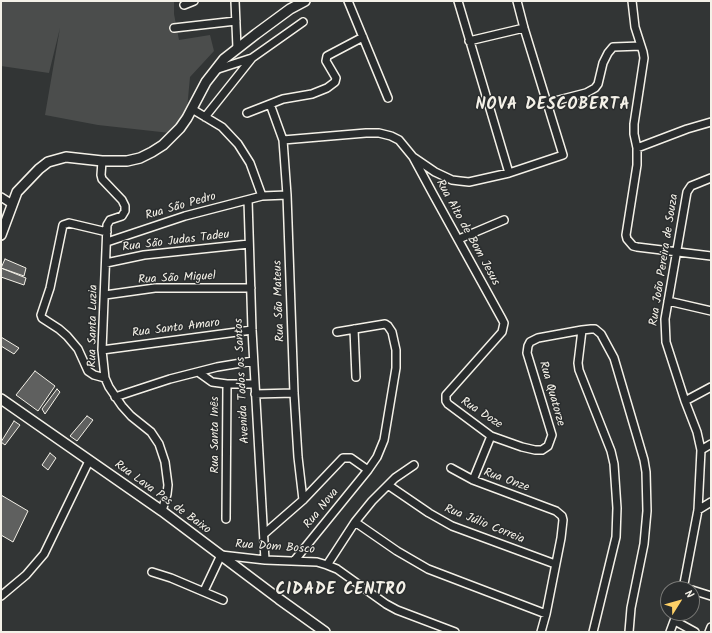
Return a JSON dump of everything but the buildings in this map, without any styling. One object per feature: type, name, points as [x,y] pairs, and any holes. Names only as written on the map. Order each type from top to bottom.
[{"type":"street","points":[[184,5],[194,1]]},
{"type":"street","points":[[235,1],[237,48]]},
{"type":"street","points":[[1,236],[17,192],[39,169],[48,162],[66,157],[102,161],[127,161],[140,158],[152,152],[180,128],[214,70],[237,48],[284,13],[305,1]]},
{"type":"street","points":[[348,1],[388,98]]},
{"type":"street","points":[[458,1],[509,174]]},
{"type":"street","points":[[283,140],[379,133],[399,140],[413,157],[435,172],[452,180],[469,182],[509,174],[563,155],[517,1]]},
{"type":"street","points":[[632,1],[635,27],[644,58],[634,128],[637,148],[636,176],[626,235],[627,239],[632,246],[676,253],[711,256]]},
{"type":"street","points":[[174,28],[236,21]]},
{"type":"street","points":[[205,117],[252,58],[303,22]]},
{"type":"street","points":[[469,41],[524,28]]},
{"type":"street","points":[[247,113],[283,99],[320,92],[333,84],[336,78],[326,61],[326,58],[363,37]]},
{"type":"street","points":[[547,103],[586,93],[595,88],[598,84],[603,63],[613,47],[641,46]]},
{"type":"street","points":[[214,70],[252,58]]},
{"type":"street","name":"Rua São Mateus","points":[[270,104],[283,140],[287,195],[294,393],[298,457],[303,500]]},
{"type":"street","points":[[192,109],[222,127],[244,153],[255,173],[262,196]]},
{"type":"street","points":[[637,148],[687,129],[711,122]]},
{"type":"street","name":"Rua Alto de Bom Jesus","points":[[413,157],[502,319],[504,327],[502,332],[450,390]]},
{"type":"street","name":"Rua Santa Luzia","points":[[102,161],[102,178],[122,200],[125,206],[125,211],[122,216],[109,221],[107,225],[108,232],[102,350],[105,378],[115,397],[131,416],[151,432],[159,444],[168,475],[167,494],[162,511]]},
{"type":"street","name":"Rua João Pereira de Souza","points":[[685,581],[698,510],[701,450],[697,432],[685,401],[666,342],[665,319],[687,192],[691,186],[711,178]]},
{"type":"street","name":"Rua São Pedro","points":[[107,242],[185,216],[262,196],[287,195]]},
{"type":"street","points":[[1,197],[12,204]]},
{"type":"street","name":"Avenida Todos os Santos","points":[[248,200],[253,361],[265,560]]},
{"type":"street","points":[[458,240],[504,220]]},
{"type":"street","points":[[105,378],[94,375],[88,371],[78,349],[67,336],[42,318],[41,315],[50,288],[61,228],[63,225],[67,223],[108,232]]},
{"type":"street","name":"Rua São Judas Tadeu","points":[[106,263],[151,254],[249,244]]},
{"type":"street","name":"Rua São Miguel","points":[[105,295],[154,288],[250,288]]},
{"type":"street","points":[[668,301],[711,311]]},
{"type":"street","name":"Rua Nova","points":[[294,561],[368,470],[377,457],[384,440],[396,368],[396,350],[392,332],[385,324],[354,329]]},
{"type":"street","points":[[337,332],[354,329],[356,377]]},
{"type":"street","points":[[593,632],[616,537],[617,508],[614,464],[611,452],[579,370],[578,356],[582,330],[595,329],[606,341],[614,358],[644,460],[646,484],[644,544],[631,608],[629,632]]},
{"type":"street","name":"Rua Santo Amaro","points":[[102,350],[252,330]]},
{"type":"street","name":"Rua Quatorze","points":[[542,450],[548,446],[552,435],[528,353],[528,346],[530,342],[538,338],[582,330]]},
{"type":"street","points":[[115,397],[149,385],[217,367],[253,361]]},
{"type":"street","name":"Rua Santa Inês","points":[[198,372],[212,382],[227,384],[226,519]]},
{"type":"street","points":[[227,384],[255,384]]},
{"type":"street","points":[[685,401],[711,386]]},
{"type":"street","name":"Rua Doze","points":[[450,390],[445,398],[448,404],[491,436],[522,448],[542,450]]},
{"type":"street","points":[[256,394],[294,393]]},
{"type":"street","name":"Rua Lava Pes de Baixo","points":[[1,399],[162,511],[325,632]]},
{"type":"street","points":[[473,480],[491,436]]},
{"type":"street","points":[[701,450],[711,444]]},
{"type":"street","points":[[264,534],[303,500],[343,458],[351,458],[368,470]]},
{"type":"street","points":[[1,596],[26,575],[44,554],[89,461]]},
{"type":"street","points":[[414,465],[400,474],[388,485],[365,510],[355,522],[327,565],[337,570],[397,610],[455,632]]},
{"type":"street","name":"Rua Onze","points":[[451,468],[473,480],[556,511],[560,514],[563,520],[561,538],[555,564]]},
{"type":"street","name":"Rua Júlio Correia","points":[[388,485],[452,526],[555,564]]},
{"type":"street","points":[[698,510],[711,502]]},
{"type":"street","points":[[355,522],[397,551],[428,569],[546,614]]},
{"type":"street","points":[[204,591],[221,555]]},
{"type":"street","name":"Rua Dom Bosco","points":[[221,555],[265,560],[317,562],[327,565]]},
{"type":"street","points":[[541,632],[546,614],[555,564]]},
{"type":"street","points":[[152,572],[172,578],[223,600]]},
{"type":"street","points":[[700,593],[711,596]]},
{"type":"street","points":[[670,632],[675,621],[695,632]]},
{"type":"street","points":[[709,632],[711,627]]},
{"type":"shaded area","points":[[1,1],[174,1],[174,14],[179,40],[210,35],[214,51],[190,77],[186,120],[170,133],[98,125],[45,115],[60,28],[49,73],[1,66]]},
{"type":"district","name":"NOVA DESCOBERTA","points":[[553,106]]},
{"type":"district","name":"CIDADE CENTRO","points":[[341,591]]}]
